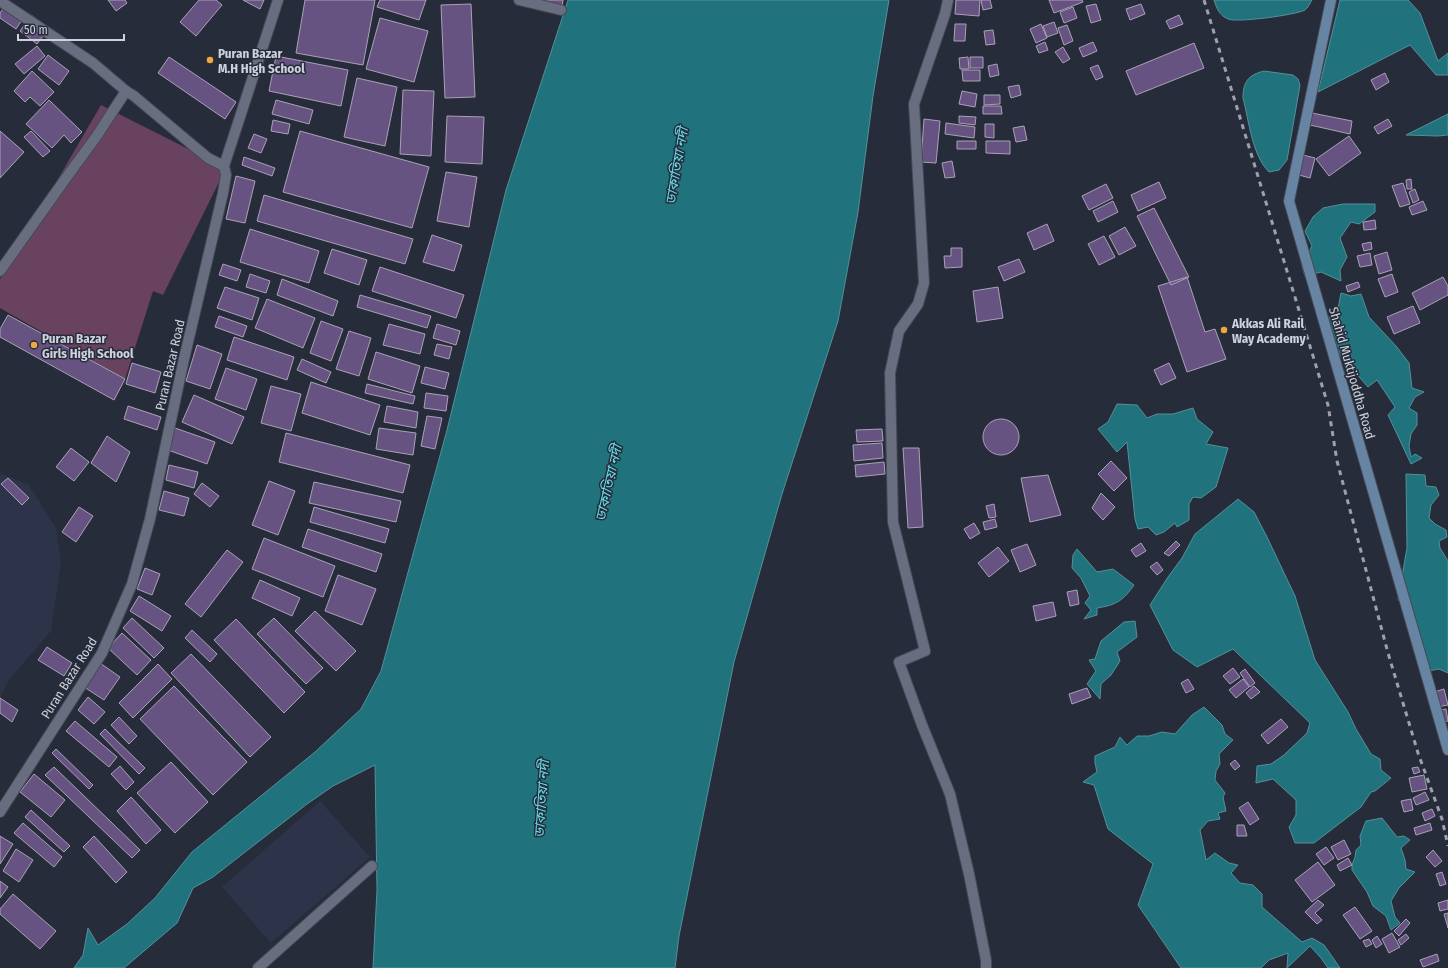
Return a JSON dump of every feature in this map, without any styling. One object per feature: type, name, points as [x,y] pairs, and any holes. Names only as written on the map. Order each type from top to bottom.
[{"type":"main road","name":"Shahid Muktijoddha Road","points":[[1331,0],[1289,201],[1448,750]]},
{"type":"street","points":[[0,1],[93,63],[208,158],[224,166],[278,0]]},
{"type":"street","points":[[519,0],[561,10]]},
{"type":"street","points":[[948,0],[945,14],[914,104],[924,283],[918,304],[899,331],[890,373],[893,522],[925,651],[899,662],[922,725],[950,794],[970,881],[986,960],[986,968]]},
{"type":"street","points":[[0,271],[96,137],[126,91]]},
{"type":"street","name":"Puran Bazar Road","points":[[0,812],[102,653],[132,584],[150,519],[186,352],[224,193],[226,175],[224,166]]},
{"type":"street","points":[[258,968],[372,866]]},
{"type":"shaded area","points":[[101,105],[226,168],[163,295],[153,291],[125,379],[0,308],[0,279]]},
{"type":"shaded area","points":[[0,473],[29,485],[56,528],[61,562],[51,631],[9,680],[0,698]]},
{"type":"shaded area","points":[[320,801],[370,857],[271,943],[222,887]]},
{"type":"water","name":"ডাকাতিয়া নদী","points":[[568,0],[889,0],[873,96],[858,212],[838,321],[782,494],[734,662],[679,936],[675,968],[373,968],[377,890],[375,765],[333,786],[307,804],[213,877],[193,888],[177,923],[124,968],[74,968],[83,955],[88,928],[98,945],[127,924],[155,898],[192,852],[315,752],[361,709],[381,671],[447,430],[506,190]]},
{"type":"water","points":[[1214,0],[1312,0],[1305,10],[1299,12],[1266,18],[1233,20],[1222,16]]},
{"type":"water","points":[[1340,0],[1408,0],[1420,13],[1438,61],[1448,53],[1448,75],[1436,75],[1410,45],[1318,92]]},
{"type":"water","points":[[1264,71],[1293,75],[1298,79],[1300,85],[1287,160],[1279,170],[1269,172],[1263,165],[1255,147],[1243,98],[1245,83],[1250,77]]},
{"type":"water","points":[[1448,114],[1448,135],[1406,135]]},
{"type":"water","points":[[1343,204],[1375,204],[1375,212],[1359,224],[1351,222],[1340,238],[1347,257],[1340,270],[1341,281],[1321,272],[1305,276],[1302,266],[1312,246],[1305,231],[1313,217],[1323,208]]},
{"type":"water","points":[[1341,293],[1351,296],[1361,294],[1369,317],[1396,346],[1409,363],[1412,388],[1424,392],[1415,397],[1409,408],[1417,413],[1417,425],[1411,434],[1409,446],[1411,457],[1415,454],[1422,458],[1411,464],[1388,415],[1395,407],[1377,380],[1368,387],[1326,339],[1319,317],[1333,317],[1338,309]]},
{"type":"water","points":[[1117,404],[1137,405],[1147,418],[1157,414],[1173,414],[1193,408],[1197,419],[1213,432],[1206,444],[1228,448],[1216,487],[1201,498],[1193,497],[1189,504],[1189,520],[1177,527],[1175,523],[1164,532],[1156,535],[1148,527],[1138,529],[1135,519],[1127,442],[1117,452],[1098,429],[1108,422]]},
{"type":"water","points":[[1406,474],[1425,475],[1426,486],[1436,487],[1439,495],[1431,505],[1429,518],[1435,524],[1446,530],[1447,537],[1439,541],[1440,548],[1448,561],[1448,673],[1439,669],[1423,672],[1424,649],[1417,648],[1405,611],[1398,599],[1407,548]]},
{"type":"water","points":[[1238,499],[1254,512],[1267,537],[1295,596],[1315,660],[1348,712],[1371,754],[1380,759],[1381,770],[1391,778],[1375,791],[1371,792],[1361,807],[1314,843],[1295,843],[1289,827],[1296,815],[1296,800],[1273,779],[1256,783],[1257,766],[1271,764],[1284,755],[1307,733],[1310,723],[1233,649],[1197,667],[1173,650],[1150,605],[1182,558],[1195,534]]},
{"type":"water","points":[[1077,549],[1097,572],[1113,569],[1134,585],[1122,599],[1114,604],[1097,608],[1097,615],[1084,619],[1091,610],[1085,603],[1090,596],[1081,578],[1072,568],[1073,555]]},
{"type":"water","points":[[1135,621],[1137,637],[1117,652],[1120,661],[1111,675],[1101,684],[1100,699],[1087,684],[1096,671],[1089,660],[1095,659],[1101,641],[1124,622]]},
{"type":"water","points":[[1204,707],[1222,725],[1225,734],[1233,740],[1219,754],[1220,764],[1216,771],[1215,780],[1225,793],[1223,797],[1226,811],[1218,813],[1220,819],[1208,821],[1200,830],[1206,860],[1215,853],[1229,863],[1238,865],[1231,873],[1240,883],[1253,885],[1262,894],[1262,907],[1302,942],[1312,938],[1324,945],[1340,968],[1328,968],[1310,946],[1287,968],[1288,953],[1269,960],[1261,968],[1181,968],[1138,905],[1153,864],[1108,829],[1094,785],[1083,782],[1097,772],[1095,756],[1115,747],[1120,737],[1127,745],[1137,736],[1149,736],[1162,732],[1175,734],[1192,715]]},
{"type":"water","points":[[1382,818],[1397,837],[1404,836],[1410,840],[1401,848],[1406,869],[1415,872],[1399,888],[1391,901],[1395,917],[1400,923],[1391,930],[1386,916],[1373,906],[1367,892],[1352,870],[1356,850],[1361,845],[1360,836],[1366,821]]},
{"type":"building","points":[[108,0],[125,0],[127,3],[116,11]]},
{"type":"building","points":[[199,0],[216,0],[222,5],[196,36],[180,22]]},
{"type":"building","points":[[243,0],[264,0],[260,9]]},
{"type":"building","points":[[305,0],[375,0],[363,65],[296,53]]},
{"type":"building","points":[[380,0],[426,0],[419,20],[377,7]]},
{"type":"building","points":[[541,0],[563,0],[562,7],[541,4]]},
{"type":"building","points":[[956,0],[980,0],[979,16],[955,14]]},
{"type":"building","points":[[981,0],[990,0],[992,8],[983,10]]},
{"type":"building","points":[[1049,0],[1082,0],[1083,2],[1054,13]]},
{"type":"building","points":[[8,2],[26,14],[16,29],[0,18],[0,13]]},
{"type":"building","points":[[471,4],[475,97],[445,98],[441,5]]},
{"type":"building","points":[[1096,4],[1101,20],[1091,23],[1086,6]]},
{"type":"building","points":[[1141,4],[1145,14],[1130,20],[1126,9]]},
{"type":"building","points":[[1073,7],[1077,18],[1064,23],[1060,12]]},
{"type":"building","points":[[31,15],[49,28],[37,44],[20,31]]},
{"type":"building","points":[[1179,15],[1183,24],[1170,29],[1166,21]]},
{"type":"building","points":[[380,18],[428,31],[414,82],[366,69]]},
{"type":"building","points":[[1054,22],[1058,33],[1047,37],[1043,26]]},
{"type":"building","points":[[955,24],[966,24],[965,41],[954,41]]},
{"type":"building","points":[[1041,24],[1047,38],[1036,43],[1030,29]]},
{"type":"building","points":[[1067,25],[1073,41],[1064,45],[1058,28]]},
{"type":"building","points":[[993,30],[995,44],[986,45],[984,31]]},
{"type":"building","points":[[1045,42],[1048,50],[1039,53],[1036,46]]},
{"type":"building","points":[[1093,42],[1097,51],[1083,57],[1079,48]]},
{"type":"building","points":[[1194,43],[1204,68],[1136,95],[1126,71]]},
{"type":"building","points":[[37,46],[45,56],[24,74],[15,64]]},
{"type":"building","points":[[1063,47],[1070,59],[1063,63],[1055,52]]},
{"type":"building","points":[[48,55],[69,71],[59,85],[38,69]]},
{"type":"building","points":[[276,56],[348,70],[341,106],[269,91]]},
{"type":"building","points":[[169,57],[236,102],[225,119],[158,73]]},
{"type":"building","points":[[968,57],[969,69],[960,69],[959,58]]},
{"type":"building","points":[[970,57],[983,57],[983,68],[970,68]]},
{"type":"building","points":[[997,64],[999,75],[990,77],[988,66]]},
{"type":"building","points":[[1098,65],[1103,77],[1096,80],[1090,68]]},
{"type":"building","points":[[962,70],[980,70],[980,81],[963,81]]},
{"type":"building","points":[[32,71],[54,92],[40,106],[30,97],[25,102],[14,91]]},
{"type":"building","points":[[1385,73],[1389,82],[1376,90],[1371,80]]},
{"type":"building","points":[[357,78],[397,87],[385,146],[344,137]]},
{"type":"building","points":[[1019,85],[1021,95],[1011,98],[1008,87]]},
{"type":"building","points":[[403,90],[434,91],[431,156],[400,154]]},
{"type":"building","points":[[962,91],[977,94],[975,107],[959,104]]},
{"type":"building","points":[[984,95],[1000,95],[1000,104],[984,105]]},
{"type":"building","points":[[49,100],[82,132],[71,143],[64,135],[52,148],[26,124]]},
{"type":"building","points":[[276,100],[313,110],[309,124],[272,114]]},
{"type":"building","points":[[983,106],[1001,106],[1002,114],[983,114]]},
{"type":"building","points":[[1312,113],[1352,121],[1350,134],[1310,125]]},
{"type":"building","points":[[447,116],[484,117],[482,164],[445,162]]},
{"type":"building","points":[[959,116],[976,117],[975,125],[959,123]]},
{"type":"building","points":[[924,119],[940,121],[936,163],[921,162]]},
{"type":"building","points":[[1388,119],[1392,126],[1378,134],[1374,127]]},
{"type":"building","points":[[273,120],[290,124],[288,134],[271,131]]},
{"type":"building","points":[[946,123],[975,127],[974,138],[945,134]]},
{"type":"building","points":[[985,124],[994,124],[994,138],[985,137]]},
{"type":"building","points":[[1024,126],[1027,140],[1016,142],[1013,128]]},
{"type":"building","points":[[0,131],[24,152],[0,178]]},
{"type":"building","points":[[31,131],[50,151],[43,157],[24,137]]},
{"type":"building","points":[[300,131],[429,167],[412,228],[283,192]]},
{"type":"building","points":[[254,134],[267,139],[261,153],[248,148]]},
{"type":"building","points":[[1349,136],[1361,153],[1329,176],[1316,159]]},
{"type":"building","points":[[957,141],[976,141],[976,149],[957,149]]},
{"type":"building","points":[[986,141],[1010,141],[1010,154],[986,153]]},
{"type":"building","points":[[1303,155],[1315,158],[1310,178],[1299,175]]},
{"type":"building","points":[[244,157],[275,168],[272,176],[242,165]]},
{"type":"building","points":[[952,161],[955,177],[945,178],[942,163]]},
{"type":"building","points":[[446,172],[477,177],[469,227],[437,221]]},
{"type":"building","points":[[236,176],[255,181],[245,223],[226,219]]},
{"type":"building","points":[[1411,179],[1412,189],[1407,189],[1406,180]]},
{"type":"building","points":[[1159,182],[1166,198],[1138,211],[1131,195]]},
{"type":"building","points":[[1403,183],[1410,204],[1400,207],[1392,186]]},
{"type":"building","points":[[1106,184],[1113,198],[1089,210],[1082,196]]},
{"type":"building","points":[[1415,189],[1419,200],[1413,203],[1409,192]]},
{"type":"building","points":[[264,195],[413,239],[405,264],[257,221]]},
{"type":"building","points":[[1113,201],[1118,212],[1098,222],[1093,211]]},
{"type":"building","points":[[1423,201],[1427,210],[1412,215],[1409,207]]},
{"type":"building","points":[[1154,208],[1189,277],[1171,285],[1137,216]]},
{"type":"building","points":[[1375,220],[1376,229],[1364,230],[1363,222]]},
{"type":"building","points":[[1047,224],[1054,241],[1034,250],[1027,233]]},
{"type":"building","points":[[1125,227],[1136,246],[1119,255],[1109,236]]},
{"type":"building","points":[[250,229],[319,251],[309,283],[240,262]]},
{"type":"building","points":[[432,235],[462,245],[454,271],[423,262]]},
{"type":"building","points":[[1104,236],[1115,257],[1099,265],[1088,244]]},
{"type":"building","points":[[1371,242],[1372,249],[1364,251],[1362,244]]},
{"type":"building","points":[[951,248],[962,248],[962,267],[945,268],[944,256],[951,256]]},
{"type":"building","points":[[332,249],[367,260],[359,285],[324,273]]},
{"type":"building","points":[[1387,252],[1392,270],[1379,274],[1374,256]]},
{"type":"building","points":[[1370,253],[1372,265],[1360,267],[1357,256]]},
{"type":"building","points":[[1019,259],[1025,272],[1004,281],[998,267]]},
{"type":"building","points":[[223,264],[241,270],[237,281],[219,275]]},
{"type":"building","points":[[380,267],[464,295],[456,318],[372,291]]},
{"type":"building","points":[[250,274],[270,281],[266,293],[246,287]]},
{"type":"building","points":[[1392,274],[1398,292],[1385,297],[1378,279]]},
{"type":"building","points":[[1187,277],[1205,332],[1215,329],[1226,359],[1187,372],[1158,286]]},
{"type":"building","points":[[1443,277],[1448,286],[1448,295],[1420,310],[1412,293]]},
{"type":"building","points":[[282,279],[338,301],[333,316],[277,295]]},
{"type":"building","points":[[1358,282],[1360,287],[1348,292],[1346,286]]},
{"type":"building","points":[[225,287],[259,298],[252,320],[217,308]]},
{"type":"building","points":[[998,287],[1003,318],[977,322],[973,291]]},
{"type":"building","points":[[360,295],[431,316],[427,328],[357,307]]},
{"type":"building","points":[[267,299],[315,318],[303,348],[255,328]]},
{"type":"building","points":[[1413,306],[1420,323],[1394,334],[1387,317]]},
{"type":"building","points":[[8,315],[125,379],[114,400],[0,337],[0,329]]},
{"type":"building","points":[[219,316],[247,326],[243,337],[215,327]]},
{"type":"building","points":[[321,321],[343,329],[331,361],[310,353]]},
{"type":"building","points":[[389,324],[425,334],[420,354],[383,345]]},
{"type":"building","points":[[437,324],[460,331],[456,345],[433,338]]},
{"type":"building","points":[[349,331],[371,338],[359,376],[336,369]]},
{"type":"building","points":[[234,337],[294,357],[287,380],[227,360]]},
{"type":"building","points":[[437,344],[452,347],[449,359],[434,355]]},
{"type":"building","points":[[197,345],[222,354],[210,389],[186,381]]},
{"type":"building","points":[[376,352],[420,366],[412,393],[368,379]]},
{"type":"building","points":[[302,359],[331,372],[326,383],[297,370]]},
{"type":"building","points":[[132,363],[161,372],[155,393],[126,384]]},
{"type":"building","points":[[1169,363],[1176,378],[1161,385],[1154,370]]},
{"type":"building","points":[[425,367],[449,373],[445,389],[421,383]]},
{"type":"building","points":[[226,368],[257,379],[246,410],[215,399]]},
{"type":"building","points":[[311,382],[380,405],[370,435],[302,413]]},
{"type":"building","points":[[367,384],[415,396],[413,404],[365,393]]},
{"type":"building","points":[[271,386],[301,394],[291,431],[261,423]]},
{"type":"building","points":[[426,393],[448,396],[446,411],[424,408]]},
{"type":"building","points":[[194,395],[244,417],[232,444],[182,422]]},
{"type":"building","points":[[128,406],[161,417],[157,430],[124,419]]},
{"type":"building","points":[[387,406],[418,412],[416,428],[384,422]]},
{"type":"building","points":[[427,416],[442,418],[435,449],[421,446]]},
{"type":"building","points":[[1001,419],[1011,422],[1016,427],[1019,437],[1016,447],[1011,452],[1001,455],[991,452],[986,447],[983,437],[986,427],[991,422]]},
{"type":"building","points":[[175,428],[215,442],[207,464],[168,450]]},
{"type":"building","points":[[379,428],[416,433],[413,455],[376,449]]},
{"type":"building","points":[[882,429],[883,441],[857,442],[856,430]]},
{"type":"building","points":[[286,433],[410,465],[403,493],[279,462]]},
{"type":"building","points":[[107,436],[130,452],[116,482],[91,463]]},
{"type":"building","points":[[882,443],[883,458],[854,461],[853,445]]},
{"type":"building","points":[[71,448],[89,462],[74,481],[56,467]]},
{"type":"building","points":[[903,448],[919,448],[923,527],[908,528]]},
{"type":"building","points":[[1111,461],[1127,478],[1114,491],[1098,474]]},
{"type":"building","points":[[884,462],[885,474],[856,477],[855,465]]},
{"type":"building","points":[[169,465],[198,472],[194,488],[166,480]]},
{"type":"building","points":[[1048,475],[1061,515],[1030,522],[1021,478]]},
{"type":"building","points":[[8,478],[29,498],[22,505],[1,484]]},
{"type":"building","points":[[269,481],[295,491],[278,535],[252,525]]},
{"type":"building","points":[[314,482],[401,501],[396,522],[309,503]]},
{"type":"building","points":[[202,483],[219,496],[210,507],[194,494]]},
{"type":"building","points":[[164,491],[189,498],[184,516],[159,510]]},
{"type":"building","points":[[1101,493],[1115,507],[1103,520],[1092,508]]},
{"type":"building","points":[[994,504],[996,517],[989,518],[986,506]]},
{"type":"building","points":[[79,507],[93,516],[76,542],[62,532]]},
{"type":"building","points":[[314,507],[389,529],[385,543],[310,522]]},
{"type":"building","points":[[995,519],[997,527],[985,530],[983,522]]},
{"type":"building","points":[[974,523],[980,533],[970,539],[964,529]]},
{"type":"building","points":[[308,529],[382,554],[376,572],[302,547]]},
{"type":"building","points":[[264,538],[335,566],[323,597],[252,569]]},
{"type":"building","points":[[1176,541],[1180,545],[1169,556],[1164,553]]},
{"type":"building","points":[[1141,543],[1146,551],[1136,557],[1131,550]]},
{"type":"building","points":[[1027,544],[1036,565],[1020,572],[1011,550]]},
{"type":"building","points":[[998,547],[1009,561],[989,577],[978,563]]},
{"type":"building","points":[[227,550],[243,562],[201,617],[185,604]]},
{"type":"building","points":[[1157,562],[1163,570],[1157,575],[1150,567]]},
{"type":"building","points":[[145,568],[160,574],[152,595],[137,589]]},
{"type":"building","points":[[338,575],[376,589],[362,625],[325,611]]},
{"type":"building","points":[[260,580],[300,598],[292,616],[252,598]]},
{"type":"building","points":[[1077,590],[1079,604],[1070,606],[1067,592]]},
{"type":"building","points":[[139,596],[171,616],[162,631],[130,611]]},
{"type":"building","points":[[1053,602],[1056,616],[1036,621],[1033,606]]},
{"type":"building","points":[[315,611],[356,651],[336,671],[295,631]]},
{"type":"building","points":[[132,618],[164,648],[154,658],[123,628]]},
{"type":"building","points":[[274,618],[323,668],[306,684],[257,634]]},
{"type":"building","points":[[236,619],[305,692],[284,713],[214,640]]},
{"type":"building","points":[[192,630],[217,654],[210,662],[185,638]]},
{"type":"building","points":[[122,633],[151,660],[137,675],[108,648]]},
{"type":"building","points":[[47,647],[72,663],[64,676],[38,660]]},
{"type":"building","points":[[191,654],[271,737],[250,757],[171,673]]},
{"type":"building","points":[[100,663],[120,677],[104,700],[84,687]]},
{"type":"building","points":[[158,664],[172,679],[133,718],[119,703]]},
{"type":"building","points":[[1233,668],[1240,677],[1230,684],[1223,676]]},
{"type":"building","points":[[1245,669],[1255,683],[1250,687],[1240,673]]},
{"type":"building","points":[[1188,679],[1194,689],[1186,693],[1181,683]]},
{"type":"building","points":[[1243,679],[1249,687],[1236,698],[1229,690]]},
{"type":"building","points":[[174,686],[247,762],[213,795],[140,719]]},
{"type":"building","points":[[1254,686],[1260,692],[1251,699],[1246,693]]},
{"type":"building","points":[[1087,688],[1091,697],[1072,704],[1069,694]]},
{"type":"building","points":[[1444,689],[1448,705],[1437,707],[1434,692]]},
{"type":"building","points":[[88,697],[105,712],[94,724],[78,710]]},
{"type":"building","points":[[0,698],[18,710],[12,722],[0,713]]},
{"type":"building","points":[[1446,709],[1448,721],[1444,722],[1440,710]]},
{"type":"building","points":[[119,717],[137,736],[129,744],[111,725]]},
{"type":"building","points":[[1281,719],[1288,727],[1268,744],[1261,735]]},
{"type":"building","points":[[75,721],[117,757],[109,767],[66,731]]},
{"type":"building","points":[[105,729],[145,768],[139,774],[100,734]]},
{"type":"building","points":[[56,749],[93,785],[89,789],[52,753]]},
{"type":"building","points":[[1235,760],[1240,766],[1235,770],[1230,764]]},
{"type":"building","points":[[171,762],[208,802],[175,833],[137,793]]},
{"type":"building","points":[[120,766],[134,782],[126,790],[111,774]]},
{"type":"building","points":[[54,767],[140,850],[132,858],[45,775]]},
{"type":"building","points":[[1418,767],[1420,772],[1414,774],[1412,768]]},
{"type":"building","points":[[34,774],[65,800],[51,817],[20,792]]},
{"type":"building","points":[[1424,775],[1427,789],[1412,792],[1409,778]]},
{"type":"building","points":[[1425,792],[1429,800],[1416,805],[1413,798]]},
{"type":"building","points":[[131,797],[161,830],[146,844],[117,811]]},
{"type":"building","points":[[1411,799],[1413,810],[1404,812],[1401,801]]},
{"type":"building","points":[[1248,802],[1259,819],[1250,825],[1239,808]]},
{"type":"building","points":[[1432,809],[1435,816],[1425,821],[1422,813]]},
{"type":"building","points":[[31,810],[70,846],[64,852],[25,817]]},
{"type":"building","points":[[23,823],[62,857],[54,867],[14,833]]},
{"type":"building","points":[[1430,823],[1432,830],[1416,835],[1414,828]]},
{"type":"building","points":[[1237,825],[1244,825],[1247,836],[1237,836]]},
{"type":"building","points":[[0,836],[13,844],[0,864]]},
{"type":"building","points":[[94,836],[127,872],[116,883],[83,847]]},
{"type":"building","points":[[1344,840],[1351,854],[1338,860],[1331,847]]},
{"type":"building","points":[[1326,847],[1334,858],[1324,865],[1316,854]]},
{"type":"building","points":[[16,849],[33,860],[19,882],[3,871]]},
{"type":"building","points":[[1433,850],[1442,861],[1435,867],[1426,857]]},
{"type":"building","points":[[1348,858],[1352,865],[1340,871],[1337,865]]},
{"type":"building","points":[[1318,862],[1335,885],[1312,902],[1295,880]]},
{"type":"building","points":[[1442,872],[1446,884],[1440,886],[1436,874]]},
{"type":"building","points":[[0,881],[8,887],[0,898]]},
{"type":"building","points":[[13,894],[56,931],[40,949],[0,914],[0,909]]},
{"type":"building","points":[[1318,900],[1324,905],[1315,913],[1322,920],[1317,924],[1305,912]]},
{"type":"building","points":[[1448,900],[1448,909],[1440,911],[1438,903]]},
{"type":"building","points":[[1355,907],[1372,931],[1360,939],[1343,915]]},
{"type":"building","points":[[1448,913],[1448,928],[1444,914]]},
{"type":"building","points":[[1406,919],[1410,923],[1399,936],[1394,931]]},
{"type":"building","points":[[1392,933],[1400,947],[1389,953],[1382,939]]},
{"type":"building","points":[[1406,934],[1409,938],[1401,945],[1398,940]]},
{"type":"building","points":[[1377,936],[1382,944],[1376,948],[1372,940]]},
{"type":"building","points":[[1369,939],[1372,944],[1366,947],[1363,941]]},
{"type":"building","points":[[1437,954],[1439,961],[1423,967],[1420,960]]},
{"type":"railway","points":[[1204,0],[1328,405],[1337,461],[1388,653],[1418,753],[1442,819],[1448,846]]},
{"type":"place","name":"Puran Bazar M.H High School","points":[[210,60]]},
{"type":"place","name":"Akkas Ali Rail Way Academy","points":[[1224,330]]},
{"type":"place","name":"Puran Bazar Girls High School","points":[[34,345]]}]
